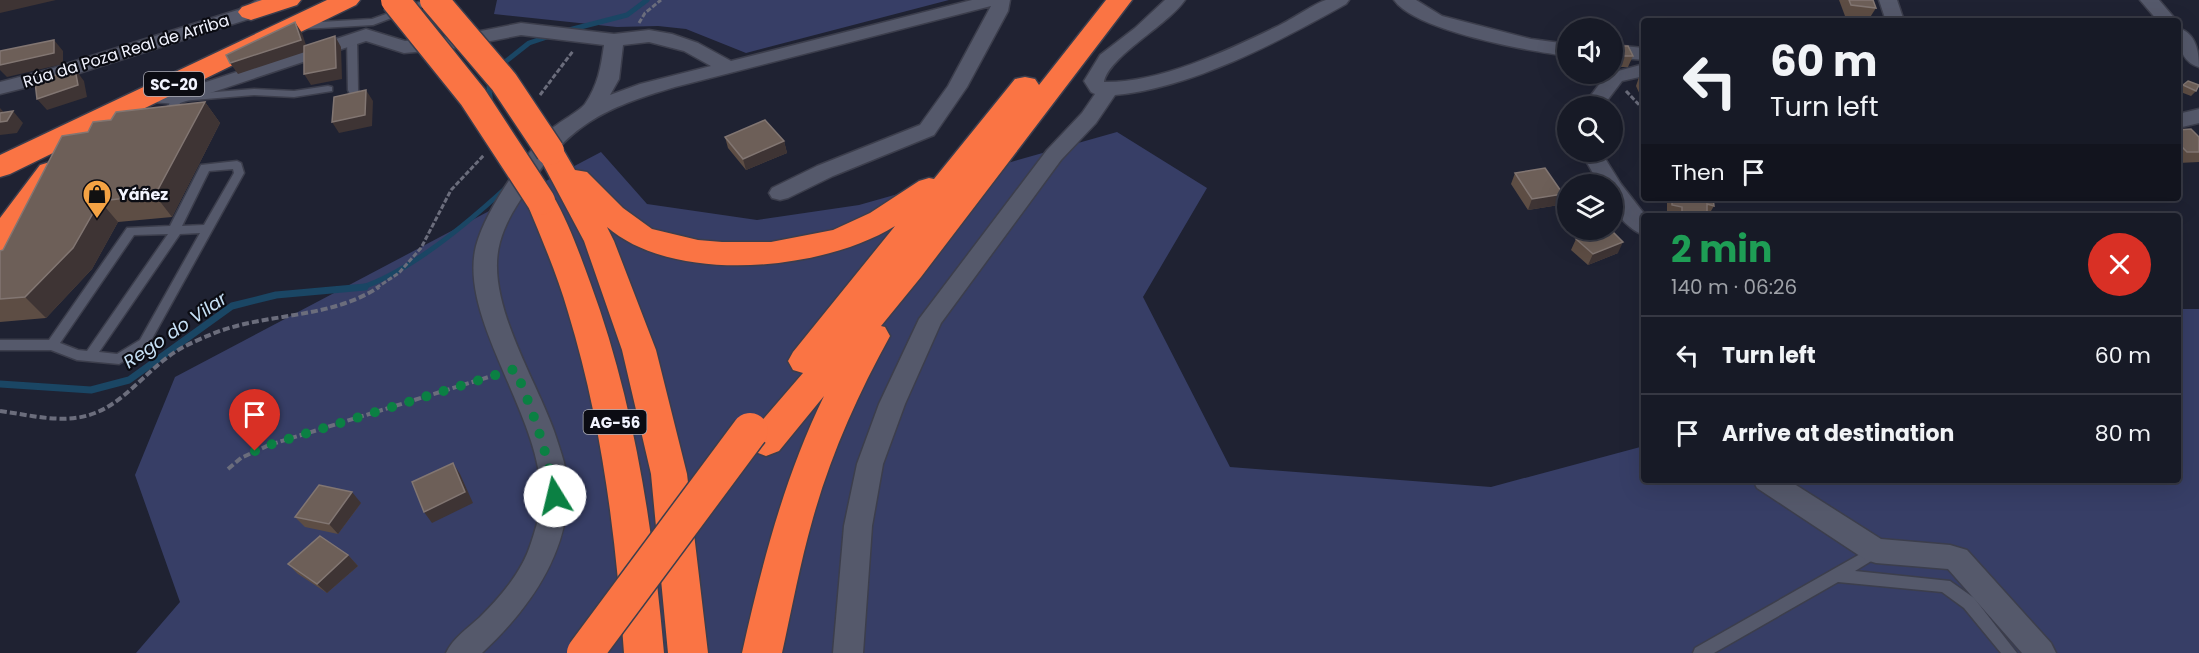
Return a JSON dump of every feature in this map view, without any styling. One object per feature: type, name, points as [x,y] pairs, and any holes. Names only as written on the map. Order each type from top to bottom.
[{"type":"highway","points":[[261,6],[288,0]]},
{"type":"highway","name":"SC-20","points":[[0,153],[322,0]]},
{"type":"highway","name":"SC-20","points":[[0,167],[156,105],[290,28],[347,0]]},
{"type":"highway","name":"AG-56","points":[[395,0],[433,43],[490,118],[541,201],[575,277],[586,308],[619,442],[635,546],[644,653]]},
{"type":"highway","name":"AG-56","points":[[434,0],[504,82],[561,166],[599,241],[639,350],[669,474],[688,653]]},
{"type":"highway","points":[[585,653],[758,436],[962,163],[1094,0]]},
{"type":"highway","points":[[610,653],[758,436],[910,269],[1119,0]]},
{"type":"highway","points":[[0,241],[68,150],[156,105]]},
{"type":"highway","points":[[561,166],[600,204],[639,236],[693,251],[730,255],[778,252],[820,244],[864,230],[904,207],[962,163]]},
{"type":"highway","points":[[762,653],[786,545],[811,468],[852,372],[910,269]]},
{"type":"street","points":[[461,653],[494,623],[523,589],[540,562],[555,496],[549,460],[533,411],[491,311],[485,286],[486,249],[504,208],[528,169],[572,122],[591,111],[641,91],[993,0]]},
{"type":"street","points":[[780,193],[825,171],[927,130],[957,87],[999,11],[1001,0]]},
{"type":"street","points":[[1176,0],[1150,26],[1111,55],[1097,70],[1094,81],[1098,88],[1108,90],[1166,79],[1297,25],[1340,0]]},
{"type":"street","points":[[1403,0],[1435,20],[1530,45],[1557,49]]},
{"type":"street","points":[[1888,0],[1894,18]]},
{"type":"street","points":[[2149,0],[2165,18]]},
{"type":"street","name":"Rúa da Poza Real de Arriba","points":[[0,88],[94,63],[261,6]]},
{"type":"street","points":[[156,105],[366,35],[404,47],[450,43],[521,29],[620,39],[665,38],[691,47],[729,68]]},
{"type":"street","points":[[2181,38],[2199,61]]},
{"type":"street","points":[[591,111],[609,79],[620,39]]},
{"type":"street","points":[[1623,52],[1641,54]]},
{"type":"street","points":[[1623,75],[1641,70]]},
{"type":"street","points":[[609,79],[616,86],[641,91]]},
{"type":"street","points":[[1601,96],[1610,84]]},
{"type":"street","points":[[848,653],[858,526],[870,464],[897,393],[931,320],[1024,194],[1089,117],[1108,90]]},
{"type":"street","points":[[2181,120],[2199,116]]},
{"type":"street","points":[[1623,203],[1641,224]]},
{"type":"street","points":[[1771,483],[1876,551],[1950,556],[1957,559],[2042,653]]},
{"type":"lane","points":[[290,28],[322,23],[373,22],[434,0]]},
{"type":"lane","points":[[352,39],[353,90],[357,98]]},
{"type":"lane","points":[[156,105],[254,92],[294,94],[328,89]]},
{"type":"lane","points":[[156,105],[169,115],[191,112]]},
{"type":"lane","points":[[0,345],[52,345],[77,355],[119,359],[144,344],[239,173],[237,165],[206,168],[173,237],[90,356]]},
{"type":"lane","points":[[52,345],[132,231],[208,229]]},
{"type":"lane","points":[[1700,653],[1876,551]]},
{"type":"lane","points":[[1836,576],[1945,586],[1969,603],[2010,653]]},
{"type":"path","points":[[620,39],[636,29],[645,13],[661,0]]},
{"type":"path","points":[[534,102],[584,36]]},
{"type":"path","points":[[1617,84],[1641,107]]},
{"type":"path","points":[[0,411],[69,420],[96,413],[135,387],[175,352],[213,334],[242,324],[293,317],[327,309],[369,293],[399,273],[421,248],[451,190],[485,154]]},
{"type":"path","points":[[228,469],[241,458],[269,445],[515,369]]},
{"type":"shaded area","points":[[497,0],[949,0],[746,53],[686,29],[658,26],[617,27],[494,14]]},
{"type":"shaded area","points":[[1117,132],[1207,188],[1143,297],[1230,467],[1491,487],[1641,447],[1641,483],[2181,483],[2181,309],[2199,309],[2199,653],[136,653],[180,602],[135,475],[175,377],[601,152],[647,204],[757,220],[859,205]]},
{"type":"building","points":[[1849,0],[1873,0],[1876,8],[1851,5]]},
{"type":"building","points":[[295,22],[301,40],[230,63],[226,55]]},
{"type":"building","points":[[335,36],[336,68],[304,74],[304,46]]},
{"type":"building","points":[[54,40],[54,53],[0,65],[0,51]]},
{"type":"building","points":[[1623,46],[1628,46],[1633,56],[1623,56]]},
{"type":"building","points":[[75,69],[78,85],[37,99],[35,82]]},
{"type":"building","points":[[2188,81],[2199,85],[2196,91],[2183,85]]},
{"type":"building","points":[[366,90],[365,115],[332,122],[334,97]]},
{"type":"building","points":[[205,102],[155,195],[100,201],[73,248],[25,297],[0,299],[0,251],[3,250],[62,136],[88,132],[93,122],[111,120],[116,112]]},
{"type":"building","points":[[13,111],[7,121],[0,122],[0,113]]},
{"type":"building","points":[[765,120],[784,141],[743,159],[725,137]]},
{"type":"building","points":[[2191,129],[2199,137],[2199,152],[2187,152],[2181,146],[2181,130]]},
{"type":"building","points":[[1545,168],[1557,185],[1557,195],[1532,199],[1515,173]]},
{"type":"building","points":[[1672,201],[1713,201],[1714,206],[1707,204],[1707,213],[1682,213],[1682,207],[1672,205]]},
{"type":"building","points":[[1577,240],[1621,240],[1623,242],[1593,254]]},
{"type":"building","points":[[453,463],[465,492],[424,512],[412,482]]},
{"type":"building","points":[[319,485],[352,492],[329,524],[295,517]]},
{"type":"building","points":[[320,536],[348,555],[317,584],[288,564]]},
{"type":"waterway","name":"Rego do Vilar","points":[[565,31],[627,15],[647,0]]},
{"type":"waterway","name":"Rego do Vilar","points":[[500,66],[529,43],[550,36]]},
{"type":"waterway","name":"Rego do Vilar","points":[[491,105],[489,87],[493,80]]},
{"type":"waterway","name":"Rego do Vilar","points":[[362,287],[419,258],[457,230],[508,186]]},
{"type":"waterway","name":"Rego do Vilar","points":[[0,384],[91,390],[129,380],[232,306],[276,295],[362,287]]},
{"type":"place","name":"Yáñez","points":[[97,220]]},
{"type":"route","points":[[255,451],[515,369],[533,411],[549,460],[555,496]]}]
